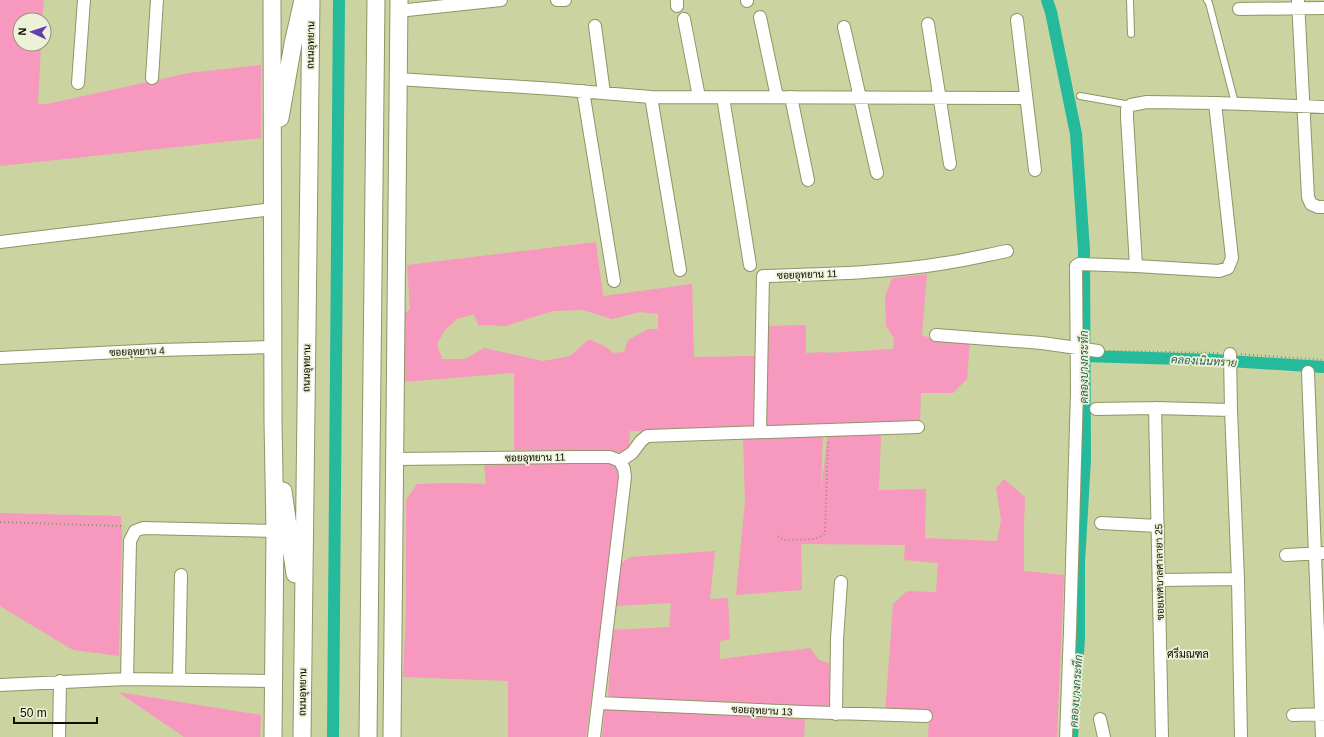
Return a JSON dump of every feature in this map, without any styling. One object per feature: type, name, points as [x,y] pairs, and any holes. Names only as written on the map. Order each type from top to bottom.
[{"type":"main road","points":[[272,0],[273,421],[275,531],[273,737]]},
{"type":"main road","points":[[273,157],[293,44],[303,0]]},
{"type":"main road","name":"ถนนอุทยาน","points":[[302,737],[311,0]]},
{"type":"main road","points":[[368,737],[376,0]]},
{"type":"main road","points":[[392,737],[398,6]]},
{"type":"main road","points":[[373,222],[384,132],[398,50]]},
{"type":"main road","points":[[273,421],[294,565],[303,658]]},
{"type":"street","points":[[78,83],[84,0]]},
{"type":"street","points":[[152,78],[157,0]]},
{"type":"street","points":[[398,6],[501,0]]},
{"type":"street","points":[[557,0],[565,0]]},
{"type":"street","points":[[1298,4],[1308,197],[1310,204],[1318,207],[1324,207]]},
{"type":"street","points":[[1239,9],[1298,4],[1324,8]]},
{"type":"street","points":[[760,17],[777,97]]},
{"type":"street","points":[[684,19],[699,97]]},
{"type":"street","points":[[1017,20],[1035,170]]},
{"type":"street","points":[[928,24],[950,164]]},
{"type":"street","points":[[595,26],[604,93]]},
{"type":"street","points":[[844,27],[877,173]]},
{"type":"street","points":[[398,79],[651,97],[1026,98]]},
{"type":"street","points":[[583,91],[614,281]]},
{"type":"street","points":[[651,97],[680,270]]},
{"type":"street","points":[[723,97],[750,265]]},
{"type":"street","points":[[791,97],[808,180]]},
{"type":"street","points":[[1136,266],[1127,117],[1127,109],[1131,105],[1147,102],[1215,102],[1324,107]]},
{"type":"street","points":[[1066,737],[1078,348],[1076,266],[1083,264],[1214,271],[1228,268],[1232,258],[1215,102]]},
{"type":"street","points":[[0,242],[273,209]]},
{"type":"street","name":"ซอยอุทยาน 11","points":[[760,432],[763,276],[833,274],[912,268],[1007,251]]},
{"type":"street","points":[[936,335],[1042,343],[1098,350]]},
{"type":"street","name":"ซอยอุทยาน 4","points":[[0,358],[159,350],[273,347]]},
{"type":"street","points":[[1230,358],[1238,579],[1241,737]]},
{"type":"street","points":[[1308,372],[1319,553],[1322,737]]},
{"type":"street","points":[[1096,408],[1231,410]]},
{"type":"street","name":"ซอยเทศบาลศาลายา 25","points":[[1155,408],[1162,737]]},
{"type":"street","points":[[594,737],[625,477],[624,469],[620,461],[632,453],[647,436],[918,427]]},
{"type":"street","name":"ซอยอุทยาน 11","points":[[395,459],[610,457],[620,461]]},
{"type":"street","points":[[1101,523],[1158,526]]},
{"type":"street","points":[[127,679],[130,541],[135,531],[143,528],[275,531]]},
{"type":"street","points":[[1286,555],[1319,553]]},
{"type":"street","points":[[180,575],[180,679]]},
{"type":"street","points":[[1159,580],[1238,579]]},
{"type":"street","points":[[836,714],[837,639],[841,582]]},
{"type":"street","points":[[0,685],[127,679],[273,681]]},
{"type":"street","points":[[59,737],[60,682]]},
{"type":"street","name":"ซอยอุทยาน 13","points":[[599,703],[836,714],[926,716]]},
{"type":"street","points":[[1293,715],[1322,714]]},
{"type":"street","points":[[1100,719],[1104,737]]},
{"type":"lane","points":[[1130,0],[1131,34]]},
{"type":"lane","points":[[1207,0],[1234,103]]},
{"type":"lane","points":[[1080,96],[1131,105]]},
{"type":"path","points":[[1098,350],[1230,358],[1324,360]]},
{"type":"path","points":[[778,536],[782,540],[815,539],[825,534],[828,430]]},
{"type":"path","points":[[0,522],[120,526],[135,531]]},
{"type":"shaded area","points":[[0,0],[44,0],[43,12],[12,12],[12,52],[41,52],[38,104],[47,104],[189,73],[261,65],[261,138],[0,166]]},
{"type":"shaded area","points":[[596,242],[603,296],[692,284],[694,357],[756,356],[754,427],[690,433],[630,431],[629,447],[623,452],[514,450],[514,373],[403,382],[404,314],[410,309],[407,265]],"holes":[[[583,310],[612,319],[640,312],[658,314],[658,329],[648,329],[628,340],[624,352],[614,353],[604,346],[589,339],[570,356],[543,361],[484,348],[465,359],[442,359],[437,344],[445,330],[457,319],[474,314],[478,325],[505,326],[553,311]]]},
{"type":"shaded area","points":[[927,274],[922,335],[935,340],[970,343],[967,379],[953,393],[921,393],[920,422],[768,428],[765,419],[766,326],[806,325],[806,353],[893,349],[894,338],[886,326],[885,296],[892,278]]},
{"type":"shaded area","points":[[828,434],[881,435],[879,490],[926,489],[925,538],[997,541],[1001,520],[996,488],[1004,479],[1025,497],[1024,571],[1064,575],[1057,737],[928,737],[929,718],[885,714],[893,604],[907,591],[936,592],[938,563],[904,560],[905,545],[801,544],[802,590],[736,595],[745,502],[743,437],[823,435],[821,489]]},
{"type":"shaded area","points":[[484,461],[614,463],[619,470],[620,484],[586,737],[508,737],[508,681],[403,677],[406,613],[406,500],[417,484],[486,484]]},
{"type":"shaded area","points":[[0,513],[121,516],[122,532],[119,656],[73,650],[0,606]]},
{"type":"shaded area","points":[[715,551],[710,599],[728,598],[730,639],[720,641],[720,659],[810,648],[819,660],[829,663],[830,709],[620,699],[608,695],[612,630],[669,627],[671,603],[615,606],[620,564],[630,557]]},
{"type":"shaded area","points":[[118,692],[261,715],[260,737],[184,737]]},
{"type":"shaded area","points":[[605,708],[805,719],[804,737],[602,737]]},
{"type":"waterway","points":[[333,737],[339,0]]},
{"type":"waterway","name":"คลองบางกระทึก","points":[[1047,0],[1051,12],[1076,134],[1084,250],[1085,459],[1079,563],[1079,638],[1072,737]]},
{"type":"waterway","name":"คลองเนินทราย","points":[[1085,356],[1213,360],[1324,367]]},
{"type":"district","name":"ศรีมณฑล","points":[[1188,654]]}]
